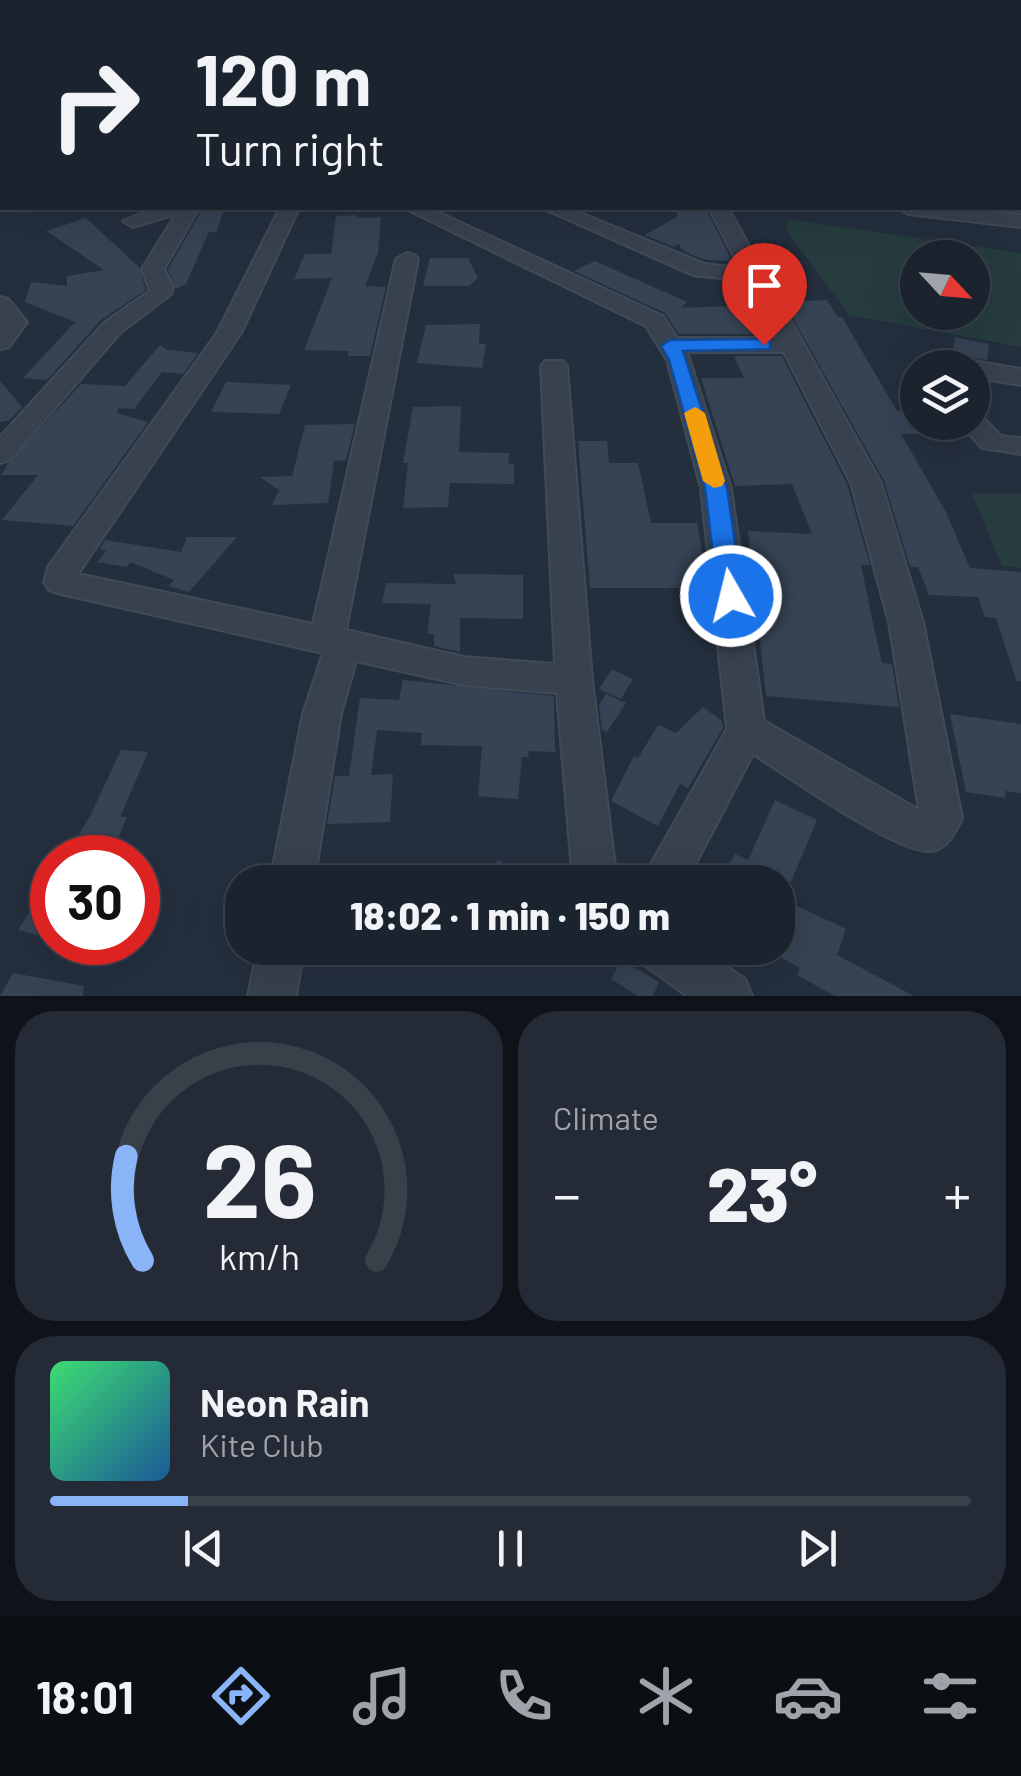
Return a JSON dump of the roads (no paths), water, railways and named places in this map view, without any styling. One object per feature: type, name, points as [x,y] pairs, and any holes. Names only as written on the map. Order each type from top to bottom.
[{"type":"street","points":[[134,220],[167,210]]},
{"type":"street","points":[[0,454],[112,328],[160,294],[162,287],[152,268],[188,210]]},
{"type":"street","points":[[288,210],[269,243],[254,288],[228,334],[60,575],[62,582],[464,671],[574,680]]},
{"type":"street","points":[[418,210],[656,321],[679,360],[716,488],[746,730],[672,865]]},
{"type":"street","points":[[557,210],[701,270],[758,276]]},
{"type":"street","points":[[720,210],[866,483],[906,622],[939,798],[941,818],[937,827],[930,832],[903,825],[746,730]]},
{"type":"street","points":[[924,210],[1021,222]]},
{"type":"street","points":[[295,865],[407,259]]},
{"type":"street","points":[[0,304],[16,322],[0,342]]},
{"type":"street","points":[[670,346],[794,344]]},
{"type":"street","points":[[554,366],[574,680],[593,865]]},
{"type":"street","points":[[990,373],[1021,378]]},
{"type":"street","points":[[982,440],[1000,446],[1021,446]]},
{"type":"street","points":[[272,996],[277,965]]},
{"type":"street","points":[[683,965],[728,996]]}]
